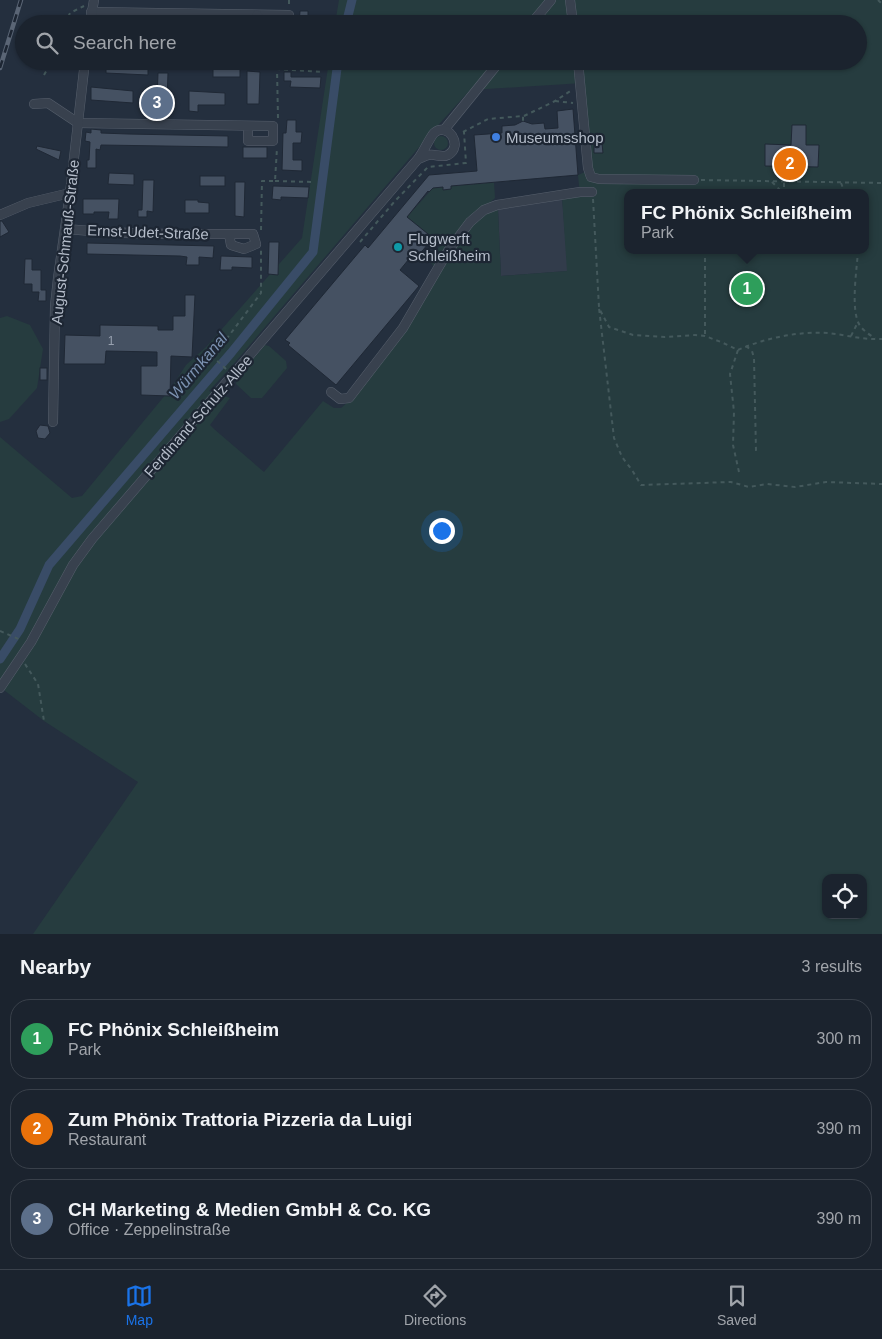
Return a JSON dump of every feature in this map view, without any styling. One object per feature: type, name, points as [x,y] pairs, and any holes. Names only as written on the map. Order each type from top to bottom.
[{"type":"street","points":[[538,15],[551,0]]},
{"type":"street","points":[[570,0],[572,15]]},
{"type":"street","points":[[91,15],[93,1]]},
{"type":"street","points":[[91,12],[289,15]]},
{"type":"street","name":"August-Schmauß-Straße","points":[[53,422],[55,306],[85,70]]},
{"type":"street","name":"Ferdinand-Schulz-Allee","points":[[0,688],[21,658],[73,565],[92,539],[418,159],[429,144],[430,138],[437,131],[444,130],[493,70]]},
{"type":"street","points":[[579,70],[588,168],[591,177],[599,179],[694,180]]},
{"type":"street","points":[[34,104],[48,103],[78,123],[248,126]]},
{"type":"street","points":[[418,159],[427,155],[446,156],[452,152],[455,147],[454,139],[451,133],[444,130]]},
{"type":"street","points":[[331,392],[340,399],[348,398],[403,328],[458,235],[484,210],[497,205],[580,192],[592,192]]},
{"type":"street","points":[[0,215],[28,203],[70,193]]},
{"type":"street","name":"Ernst-Udet-Straße","points":[[66,229],[112,234],[229,234]]},
{"type":"path","points":[[878,0],[882,4]]},
{"type":"path","points":[[69,15],[93,1]]},
{"type":"path","points":[[44,75],[47,70]]},
{"type":"path","points":[[277,70],[278,126]]},
{"type":"path","points":[[306,70],[323,72]]},
{"type":"path","points":[[454,139],[488,119],[523,116],[581,86]]},
{"type":"path","points":[[555,101],[582,103]]},
{"type":"path","points":[[523,116],[523,121]]},
{"type":"path","points":[[360,242],[395,201],[428,167],[466,163],[464,132]]},
{"type":"path","points":[[275,181],[277,144]]},
{"type":"path","points":[[694,180],[882,183]]},
{"type":"path","points":[[260,234],[262,181],[312,182]]},
{"type":"path","points":[[771,182],[779,189]]},
{"type":"path","points":[[784,182],[784,189]]},
{"type":"path","points":[[841,183],[843,189]]},
{"type":"path","points":[[592,192],[599,308],[614,438],[622,458],[641,485],[731,482],[749,487],[767,484],[795,487],[826,482],[882,484]]},
{"type":"path","points":[[232,376],[213,357],[260,294],[261,243]]},
{"type":"path","points":[[705,254],[705,336]]},
{"type":"path","points":[[858,254],[855,290],[858,322],[866,332],[877,339]]},
{"type":"path","points":[[599,308],[610,327],[633,335],[665,337],[705,336],[738,350]]},
{"type":"path","points":[[850,337],[858,322]]},
{"type":"path","points":[[739,472],[733,445],[734,412],[730,374],[738,350],[775,338],[805,333],[882,338]]},
{"type":"path","points":[[746,346],[752,351],[754,358],[756,451]]},
{"type":"path","points":[[0,631],[20,639]]},
{"type":"path","points":[[21,658],[38,684],[44,721]]},
{"type":"shaded area","points":[[562,197],[568,271],[501,276],[498,210],[496,208]]},
{"type":"green space","points":[[339,0],[882,0],[882,934],[33,934],[138,782],[44,721],[0,687],[0,437],[72,498],[82,496],[171,388],[186,365],[206,347],[302,238],[328,70],[867,70],[867,15],[336,15]],"holes":[[[583,83],[592,169],[578,175],[580,195],[562,197],[567,271],[501,276],[498,210],[496,208],[473,222],[447,255],[355,396],[341,408],[334,408],[323,401],[264,472],[210,425],[230,398],[209,391],[470,90]]]},
{"type":"green space","points":[[438,136],[444,136],[448,143],[444,150],[438,150],[434,146],[434,140]]},
{"type":"green space","points":[[494,182],[495,198],[463,226],[433,270],[433,265],[428,261],[441,245],[407,217],[433,188],[443,187],[444,190],[451,189],[451,186]]},
{"type":"green space","points":[[7,316],[30,325],[43,349],[37,388],[9,419],[0,422],[0,318]]},
{"type":"green space","points":[[265,345],[269,346],[286,361],[287,368],[262,398],[251,398],[236,384],[237,378]]},
{"type":"building","points":[[300,11],[308,11],[308,15],[300,15]]},
{"type":"building","points":[[106,70],[148,70],[148,75],[106,73]]},
{"type":"building","points":[[213,70],[240,70],[240,77],[213,77]]},
{"type":"building","points":[[247,71],[260,72],[259,104],[247,104]]},
{"type":"building","points":[[284,72],[291,72],[291,77],[321,77],[320,88],[290,87],[291,81],[284,81]]},
{"type":"building","points":[[158,73],[168,73],[167,101],[157,100]]},
{"type":"building","points":[[91,87],[133,91],[133,103],[91,100]]},
{"type":"building","points":[[189,91],[225,93],[225,105],[198,105],[198,112],[189,111]]},
{"type":"building","points":[[573,109],[578,175],[451,186],[451,189],[443,190],[443,187],[433,188],[428,191],[407,217],[433,238],[413,262],[409,259],[400,270],[419,286],[336,385],[288,345],[290,343],[285,340],[365,245],[368,248],[429,175],[477,171],[474,135],[502,133],[502,126],[515,125],[523,121],[532,124],[544,123],[545,129],[558,128],[557,111]]},
{"type":"building","points":[[287,120],[296,120],[296,132],[302,132],[301,143],[293,143],[293,160],[302,160],[302,171],[282,170],[283,133],[286,133]]},
{"type":"building","points":[[792,125],[806,125],[806,145],[819,145],[818,167],[765,166],[765,144],[791,145]]},
{"type":"building","points":[[91,129],[101,130],[101,133],[228,136],[228,147],[101,145],[100,150],[96,149],[96,168],[87,168],[90,142],[85,141],[86,132],[91,133]]},
{"type":"building","points":[[594,143],[602,143],[603,153],[594,153]]},
{"type":"building","points":[[37,146],[61,151],[59,160],[36,149]]},
{"type":"building","points":[[243,147],[267,147],[267,158],[243,158]]},
{"type":"building","points":[[109,173],[134,174],[134,185],[108,184]]},
{"type":"building","points":[[200,176],[225,176],[225,186],[200,186]]},
{"type":"building","points":[[143,180],[154,180],[153,212],[147,211],[147,217],[138,217],[138,210],[142,210]]},
{"type":"building","points":[[235,182],[245,182],[244,217],[235,216]]},
{"type":"building","points":[[273,186],[309,187],[308,198],[281,197],[281,200],[272,199]]},
{"type":"building","points":[[83,199],[119,199],[118,219],[108,219],[109,212],[83,214]]},
{"type":"building","points":[[185,200],[198,200],[198,202],[209,203],[209,213],[185,213]]},
{"type":"building","points":[[0,221],[2,221],[9,232],[0,237]]},
{"type":"building","points":[[269,242],[279,242],[278,275],[268,274]]},
{"type":"building","points":[[87,243],[214,246],[213,258],[199,257],[199,265],[186,265],[187,257],[180,256],[87,254]]},
{"type":"building","points":[[221,256],[252,257],[252,268],[232,267],[232,270],[220,270]]},
{"type":"building","points":[[25,259],[32,259],[32,270],[41,270],[41,290],[46,290],[46,301],[38,301],[39,292],[32,292],[32,284],[24,284]]},
{"type":"building","points":[[185,295],[195,295],[192,357],[171,356],[170,396],[141,395],[141,366],[157,366],[157,352],[106,351],[105,364],[64,364],[65,335],[100,336],[100,325],[158,326],[158,330],[173,330],[173,316],[185,316]]},
{"type":"building","points":[[40,368],[47,368],[47,380],[40,380]]},
{"type":"building","points":[[40,425],[48,426],[50,433],[45,439],[38,438],[36,431]]},
{"type":"waterway","name":"Würmkanal","points":[[348,15],[352,0]]},
{"type":"waterway","name":"Würmkanal","points":[[0,659],[20,629],[49,565],[231,353],[313,252],[337,70]]},
{"type":"railway","points":[[16,15],[21,0]]},
{"type":"railway","points":[[0,68],[15,19]]},
{"type":"place","name":"CH Marketing & Medien GmbH & Co. KG","points":[[157,103]]},
{"type":"place","name":"Museumsshop","points":[[496,137]]},
{"type":"place","name":"Zum Phönix Trattoria Pizzeria da Luigi","points":[[790,164]]},
{"type":"place","name":"Flugwerft Schleißheim","points":[[398,247]]},
{"type":"place","name":"FC Phönix Schleißheim","points":[[747,289]]}]
